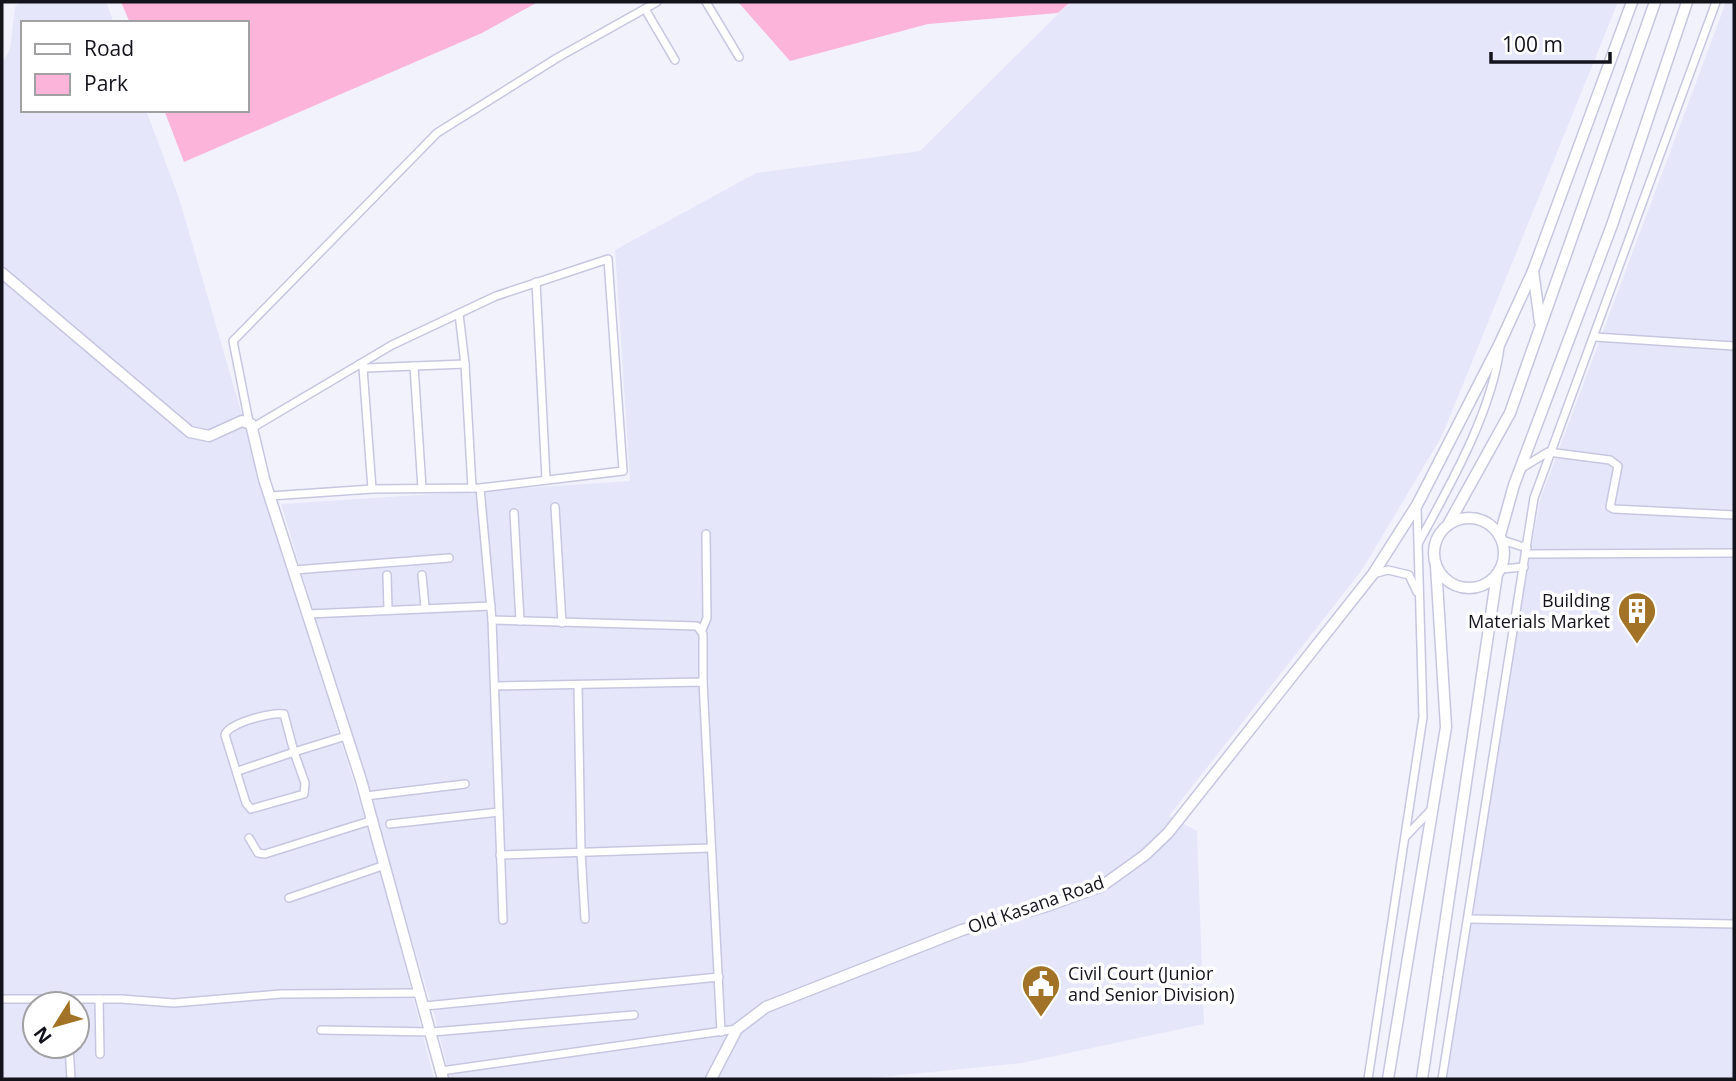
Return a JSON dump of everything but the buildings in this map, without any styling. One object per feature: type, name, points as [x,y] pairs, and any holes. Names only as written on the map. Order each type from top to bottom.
[{"type":"street","points":[[657,2],[557,58],[437,133],[233,341],[250,425],[270,496],[366,796],[442,1075],[737,1029]]},
{"type":"street","points":[[706,2],[738,57]]},
{"type":"street","name":"Old Kasana Road","points":[[710,1079],[737,1029],[766,1007],[811,987],[962,930],[1047,906],[1113,879],[1168,833],[1373,574],[1417,505],[1500,343],[1533,271],[1632,2]]},
{"type":"street","points":[[1449,523],[1510,413],[1655,2]]},
{"type":"street","points":[[1501,538],[1520,470],[1612,225],[1687,2]]},
{"type":"street","points":[[1442,1079],[1534,498],[1548,452],[1595,337],[1716,2]]},
{"type":"street","points":[[645,9],[675,60]]},
{"type":"street","points":[[250,425],[459,314],[536,282],[608,259],[623,471],[476,488],[372,489],[270,496]]},
{"type":"street","points":[[1533,271],[1540,329]]},
{"type":"street","points":[[2,273],[190,432],[209,436],[242,421],[250,425]]},
{"type":"street","points":[[536,282],[546,479]]},
{"type":"street","points":[[459,314],[491,606],[503,920]]},
{"type":"street","points":[[1595,337],[1734,346]]},
{"type":"street","points":[[1419,543],[1466,451],[1498,359],[1500,343]]},
{"type":"street","points":[[361,366],[465,364]]},
{"type":"street","points":[[361,366],[372,489]]},
{"type":"street","points":[[414,366],[422,488]]},
{"type":"street","points":[[1520,470],[1548,452],[1615,462],[1618,477],[1609,504],[1614,509],[1734,516]]},
{"type":"street","points":[[1368,1079],[1423,717],[1417,505]]},
{"type":"street","points":[[555,507],[562,622]]},
{"type":"street","points":[[514,513],[520,621]]},
{"type":"street","points":[[1388,1079],[1446,727],[1434,548],[1442,529],[1449,523],[1458,519],[1477,518],[1490,524],[1501,538],[1505,554],[1499,572],[1422,1079]]},
{"type":"street","points":[[706,534],[708,618],[702,630],[703,682],[721,1032]]},
{"type":"street","points":[[1501,538],[1526,551],[1734,553]]},
{"type":"street","points":[[294,570],[449,558]]},
{"type":"street","points":[[1436,566],[1450,583],[1466,588],[1483,586],[1499,572],[1524,567]]},
{"type":"street","points":[[1373,574],[1388,570],[1409,575],[1420,603]]},
{"type":"street","points":[[387,575],[387,609]]},
{"type":"street","points":[[422,575],[425,607]]},
{"type":"street","points":[[308,614],[491,606]]},
{"type":"street","points":[[492,620],[693,626],[702,630]]},
{"type":"street","points":[[495,686],[703,682]]},
{"type":"street","points":[[578,685],[585,919]]},
{"type":"street","points":[[272,714],[284,714],[294,752],[306,788],[300,796],[251,809],[246,803],[225,735],[231,727],[272,714]]},
{"type":"street","points":[[238,771],[346,736]]},
{"type":"street","points":[[366,796],[465,784]]},
{"type":"street","points":[[1404,838],[1431,810]]},
{"type":"street","points":[[390,824],[499,812]]},
{"type":"street","points":[[249,838],[258,853],[265,854],[373,820]]},
{"type":"street","points":[[500,855],[710,848]]},
{"type":"street","points":[[289,898],[385,865]]},
{"type":"street","points":[[1468,919],[1734,924]]},
{"type":"street","points":[[425,1006],[719,977]]},
{"type":"street","points":[[91,1000],[174,1003],[256,995],[421,993]]},
{"type":"street","points":[[2,999],[21,1000]]},
{"type":"street","points":[[99,999],[100,1055]]},
{"type":"street","points":[[321,1030],[432,1032],[634,1015]]},
{"type":"street","points":[[70,1060],[71,1079]]},
{"type":"shaded area","points":[[20,2],[106,2],[113,21],[21,21],[21,112],[147,112],[179,198],[268,504],[378,861],[434,1079],[2,1079],[2,63],[10,50],[15,7]]},
{"type":"shaded area","points":[[1070,2],[1618,2],[1442,436],[1362,570],[1169,816],[1197,831],[1204,1024],[1022,1063],[861,1079],[450,1079],[435,1017],[281,504],[630,481],[615,250],[756,173],[920,151]]},
{"type":"shaded area","points":[[1726,2],[1734,2],[1734,1079],[1442,1079],[1480,834],[1540,500]]},
{"type":"green space","points":[[121,2],[538,2],[482,33],[184,162],[165,112],[248,112],[248,21],[129,21]]},
{"type":"green space","points":[[738,2],[1070,2],[1058,13],[928,24],[790,61]]},
{"type":"place","name":"Building Materials Market","points":[[1637,645]]},
{"type":"place","name":"Civil Court (Junior and Senior Division)","points":[[1041,1018]]}]
